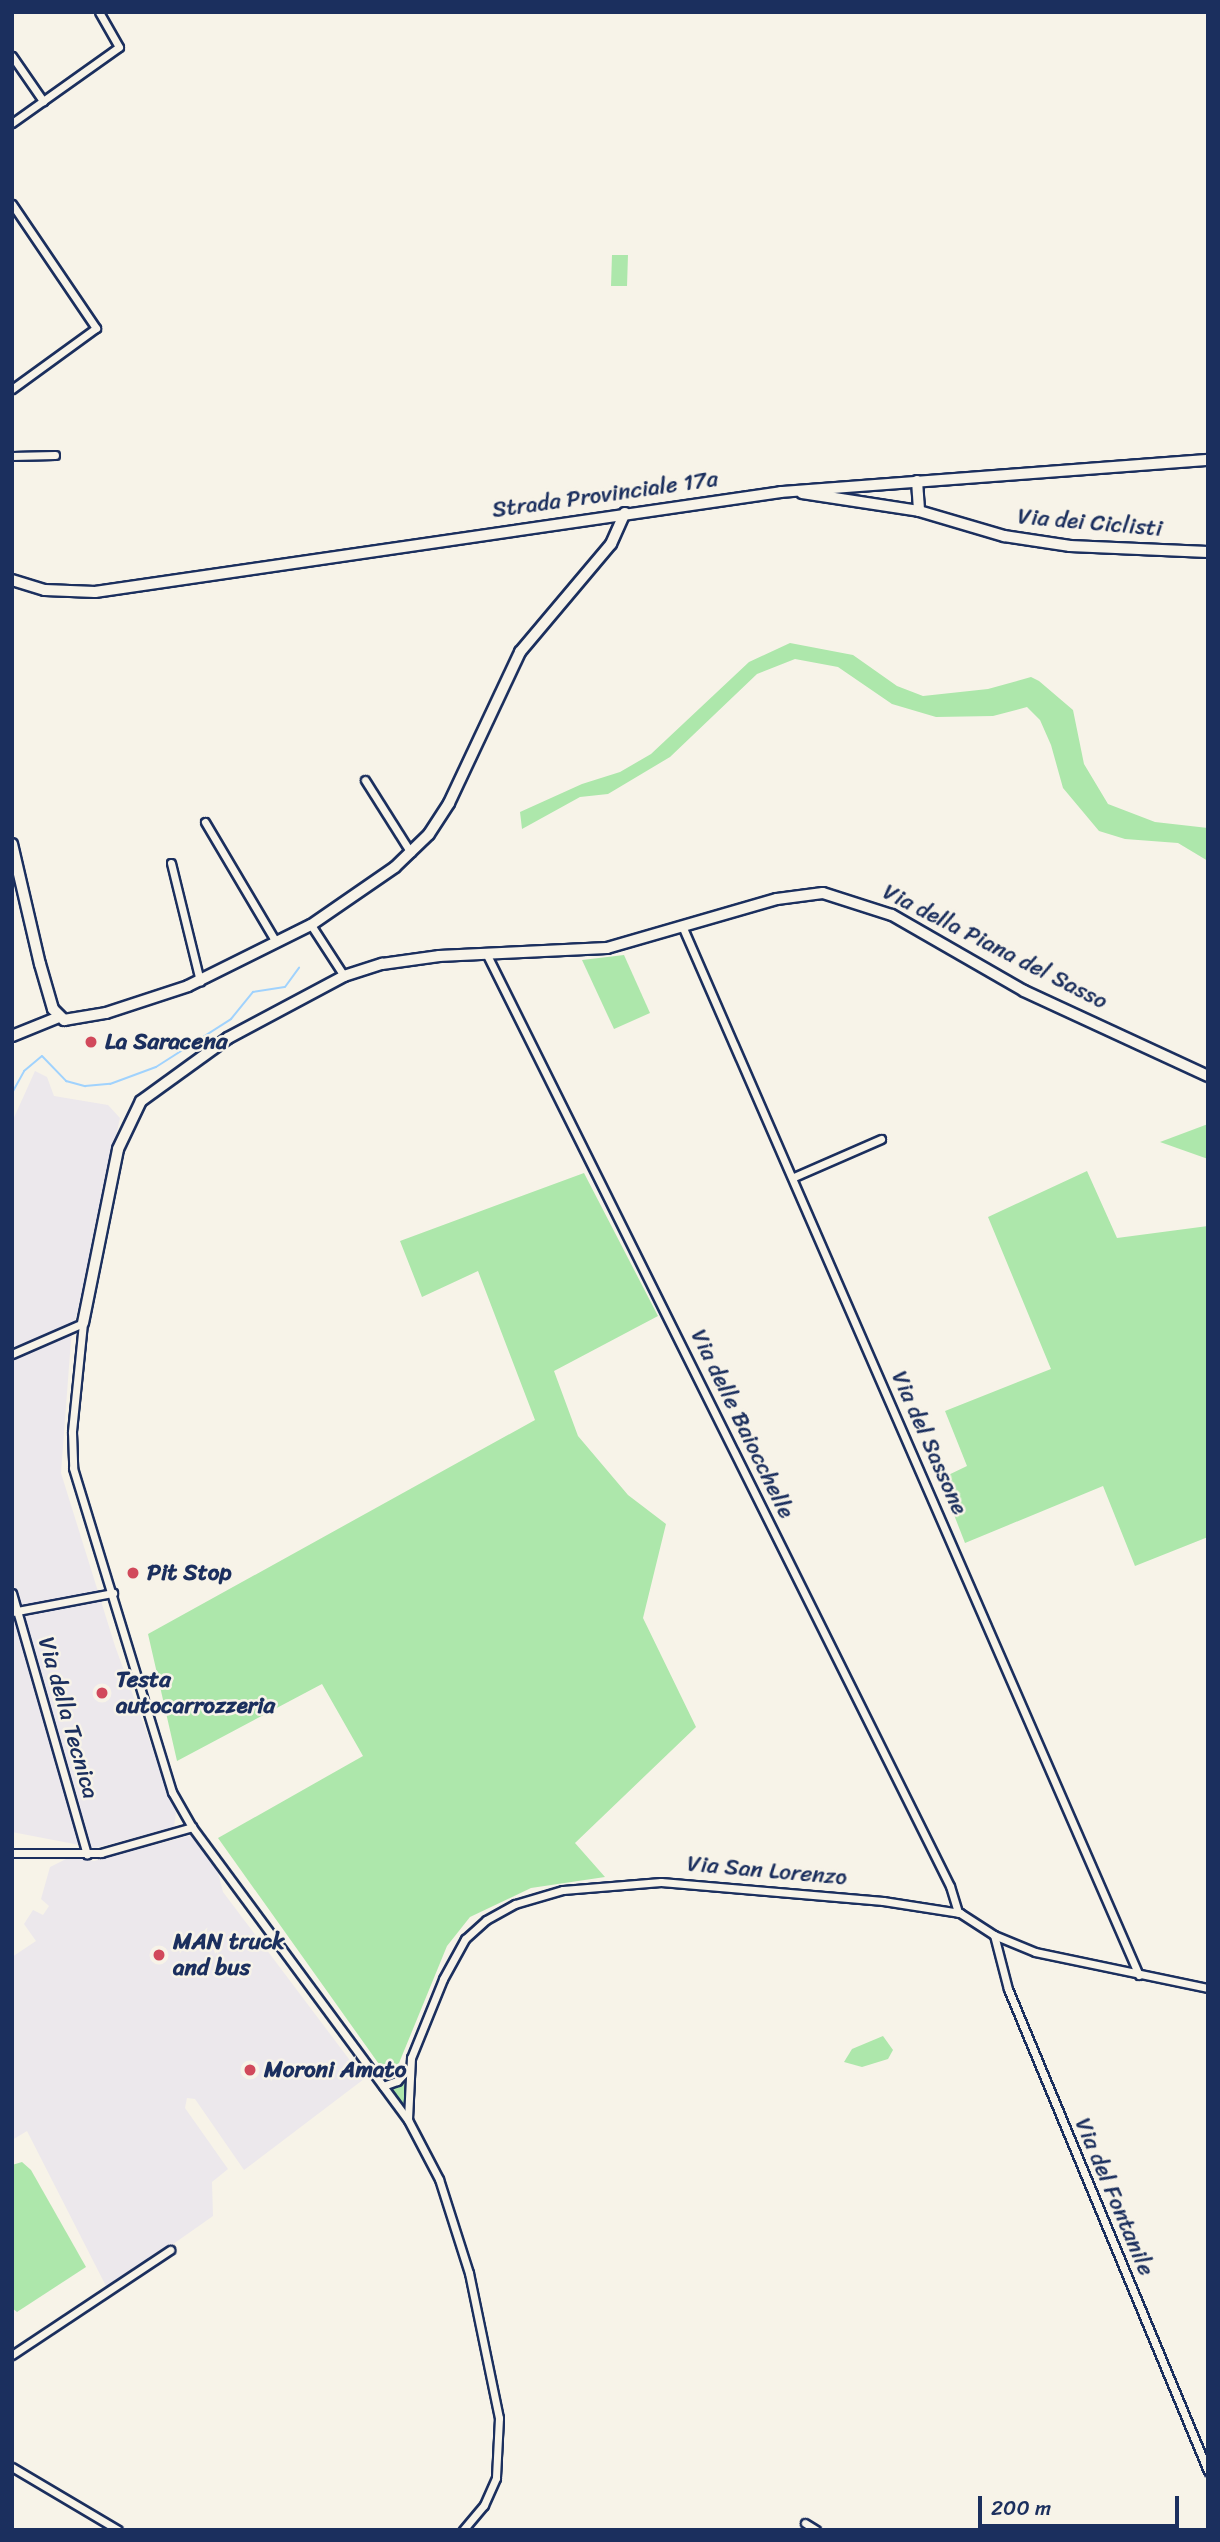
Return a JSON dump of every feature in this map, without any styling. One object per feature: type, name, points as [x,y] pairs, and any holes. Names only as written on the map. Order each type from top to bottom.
[{"type":"street","points":[[12,122],[118,47],[99,12]]},
{"type":"street","points":[[12,56],[43,101]]},
{"type":"street","points":[[12,204],[96,328],[12,389]]},
{"type":"street","points":[[12,456],[55,455]]},
{"type":"street","name":"Strada Provinciale 17a","points":[[12,580],[45,590],[94,592],[625,513],[793,491],[1208,460]]},
{"type":"street","points":[[917,481],[919,511]]},
{"type":"street","name":"Via dei Ciclisti","points":[[793,491],[919,511],[1029,541],[1208,552]]},
{"type":"street","points":[[12,1036],[59,1017],[70,1021],[94,1016],[200,981],[311,925],[411,853],[449,803],[520,652],[611,544],[625,513]]},
{"type":"street","points":[[365,780],[411,853]]},
{"type":"street","points":[[205,822],[276,942]]},
{"type":"street","points":[[12,844],[40,964],[59,1017]]},
{"type":"street","points":[[171,863],[200,981]]},
{"type":"street","name":"Via della Piana del Sasso","points":[[83,1323],[118,1149],[141,1101],[210,1048],[344,976],[403,960],[595,950],[796,895],[823,893],[851,899],[904,921],[1039,998],[1208,1076]]},
{"type":"street","points":[[311,925],[344,976]]},
{"type":"street","name":"Via del Sassone","points":[[683,928],[794,1177],[1139,1975]]},
{"type":"street","name":"Via delle Baiocchelle","points":[[487,955],[950,1886],[958,1913]]},
{"type":"street","points":[[794,1177],[881,1139]]},
{"type":"street","points":[[12,1354],[83,1323],[73,1462],[169,1785],[192,1828],[408,2120],[433,2166],[457,2231],[498,2403],[496,2478],[484,2505],[463,2530]]},
{"type":"street","name":"Via della Tecnica","points":[[12,1592],[15,1612],[87,1854]]},
{"type":"street","points":[[15,1612],[113,1593]]},
{"type":"street","points":[[12,1853],[87,1854],[192,1828]]},
{"type":"street","name":"Via San Lorenzo","points":[[408,2069],[443,1979],[465,1939],[486,1920],[538,1895],[661,1882],[827,1894],[958,1913],[994,1935],[1035,1952],[1208,1988]]},
{"type":"street","name":"Via del Fontanile","points":[[994,1935],[1008,1989],[1208,2472]]},
{"type":"street","points":[[383,2086],[397,2081],[408,2069]]},
{"type":"street","points":[[408,2069],[408,2120]]},
{"type":"street","points":[[12,2355],[170,2250]]},
{"type":"street","points":[[12,2467],[118,2530]]},
{"type":"street","points":[[805,2523],[816,2530]]},
{"type":"shaded area","points":[[35,1071],[47,1077],[54,1096],[108,1105],[120,1118],[71,1340],[61,1473],[115,1646],[176,1813],[174,1827],[95,1848],[12,1832],[12,1122]]},
{"type":"shaded area","points":[[192,1835],[215,1861],[223,1892],[364,2079],[244,2170],[195,2099],[187,2098],[185,2108],[228,2169],[212,2182],[213,2216],[108,2290],[27,2131],[12,2140],[12,1957],[36,1941],[24,1924],[33,1910],[43,1915],[49,1906],[41,1899],[50,1867],[70,1857],[94,1861]]},
{"type":"green space","points":[[612,255],[628,255],[627,286],[611,286]]},
{"type":"green space","points":[[790,643],[853,655],[897,686],[923,696],[988,689],[1031,677],[1039,681],[1073,710],[1084,764],[1108,804],[1155,822],[1208,828],[1208,861],[1178,843],[1125,839],[1099,831],[1063,788],[1051,745],[1040,720],[1027,707],[993,716],[936,717],[892,704],[838,667],[795,659],[757,674],[670,757],[608,794],[580,797],[522,829],[520,812],[582,784],[620,772],[651,754],[749,662]]},
{"type":"green space","points":[[624,955],[650,1013],[614,1029],[582,960]]},
{"type":"green space","points":[[1208,1124],[1208,1159],[1160,1142]]},
{"type":"green space","points":[[1087,1171],[1117,1238],[1208,1226],[1208,1537],[1135,1566],[1103,1486],[965,1543],[940,1479],[967,1466],[945,1411],[1051,1369],[988,1217]]},
{"type":"green space","points":[[584,1173],[658,1316],[554,1371],[578,1436],[628,1495],[666,1524],[643,1618],[696,1727],[575,1843],[605,1877],[531,1888],[470,1917],[447,1946],[397,2068],[386,2074],[218,1838],[363,1756],[322,1684],[177,1761],[148,1634],[535,1420],[478,1271],[422,1297],[400,1241]]},
{"type":"green space","points":[[883,2036],[893,2050],[888,2059],[862,2067],[844,2062],[852,2049]]},
{"type":"green space","points":[[406,2078],[405,2110],[391,2088]]},
{"type":"green space","points":[[22,2162],[31,2170],[86,2267],[17,2312],[12,2308],[12,2165]]},
{"type":"waterway","points":[[12,1093],[24,1071],[42,1056],[66,1081],[85,1086],[110,1084],[156,1067],[231,1019],[253,992],[285,987],[299,968]]},
{"type":"place","name":"La Saracena","points":[[91,1042]]},
{"type":"place","name":"Pit Stop","points":[[133,1573]]},
{"type":"place","name":"Testa autocarrozzeria","points":[[102,1693]]},
{"type":"place","name":"MAN truck and bus","points":[[159,1955]]},
{"type":"place","name":"Moroni Amato","points":[[250,2070]]}]
